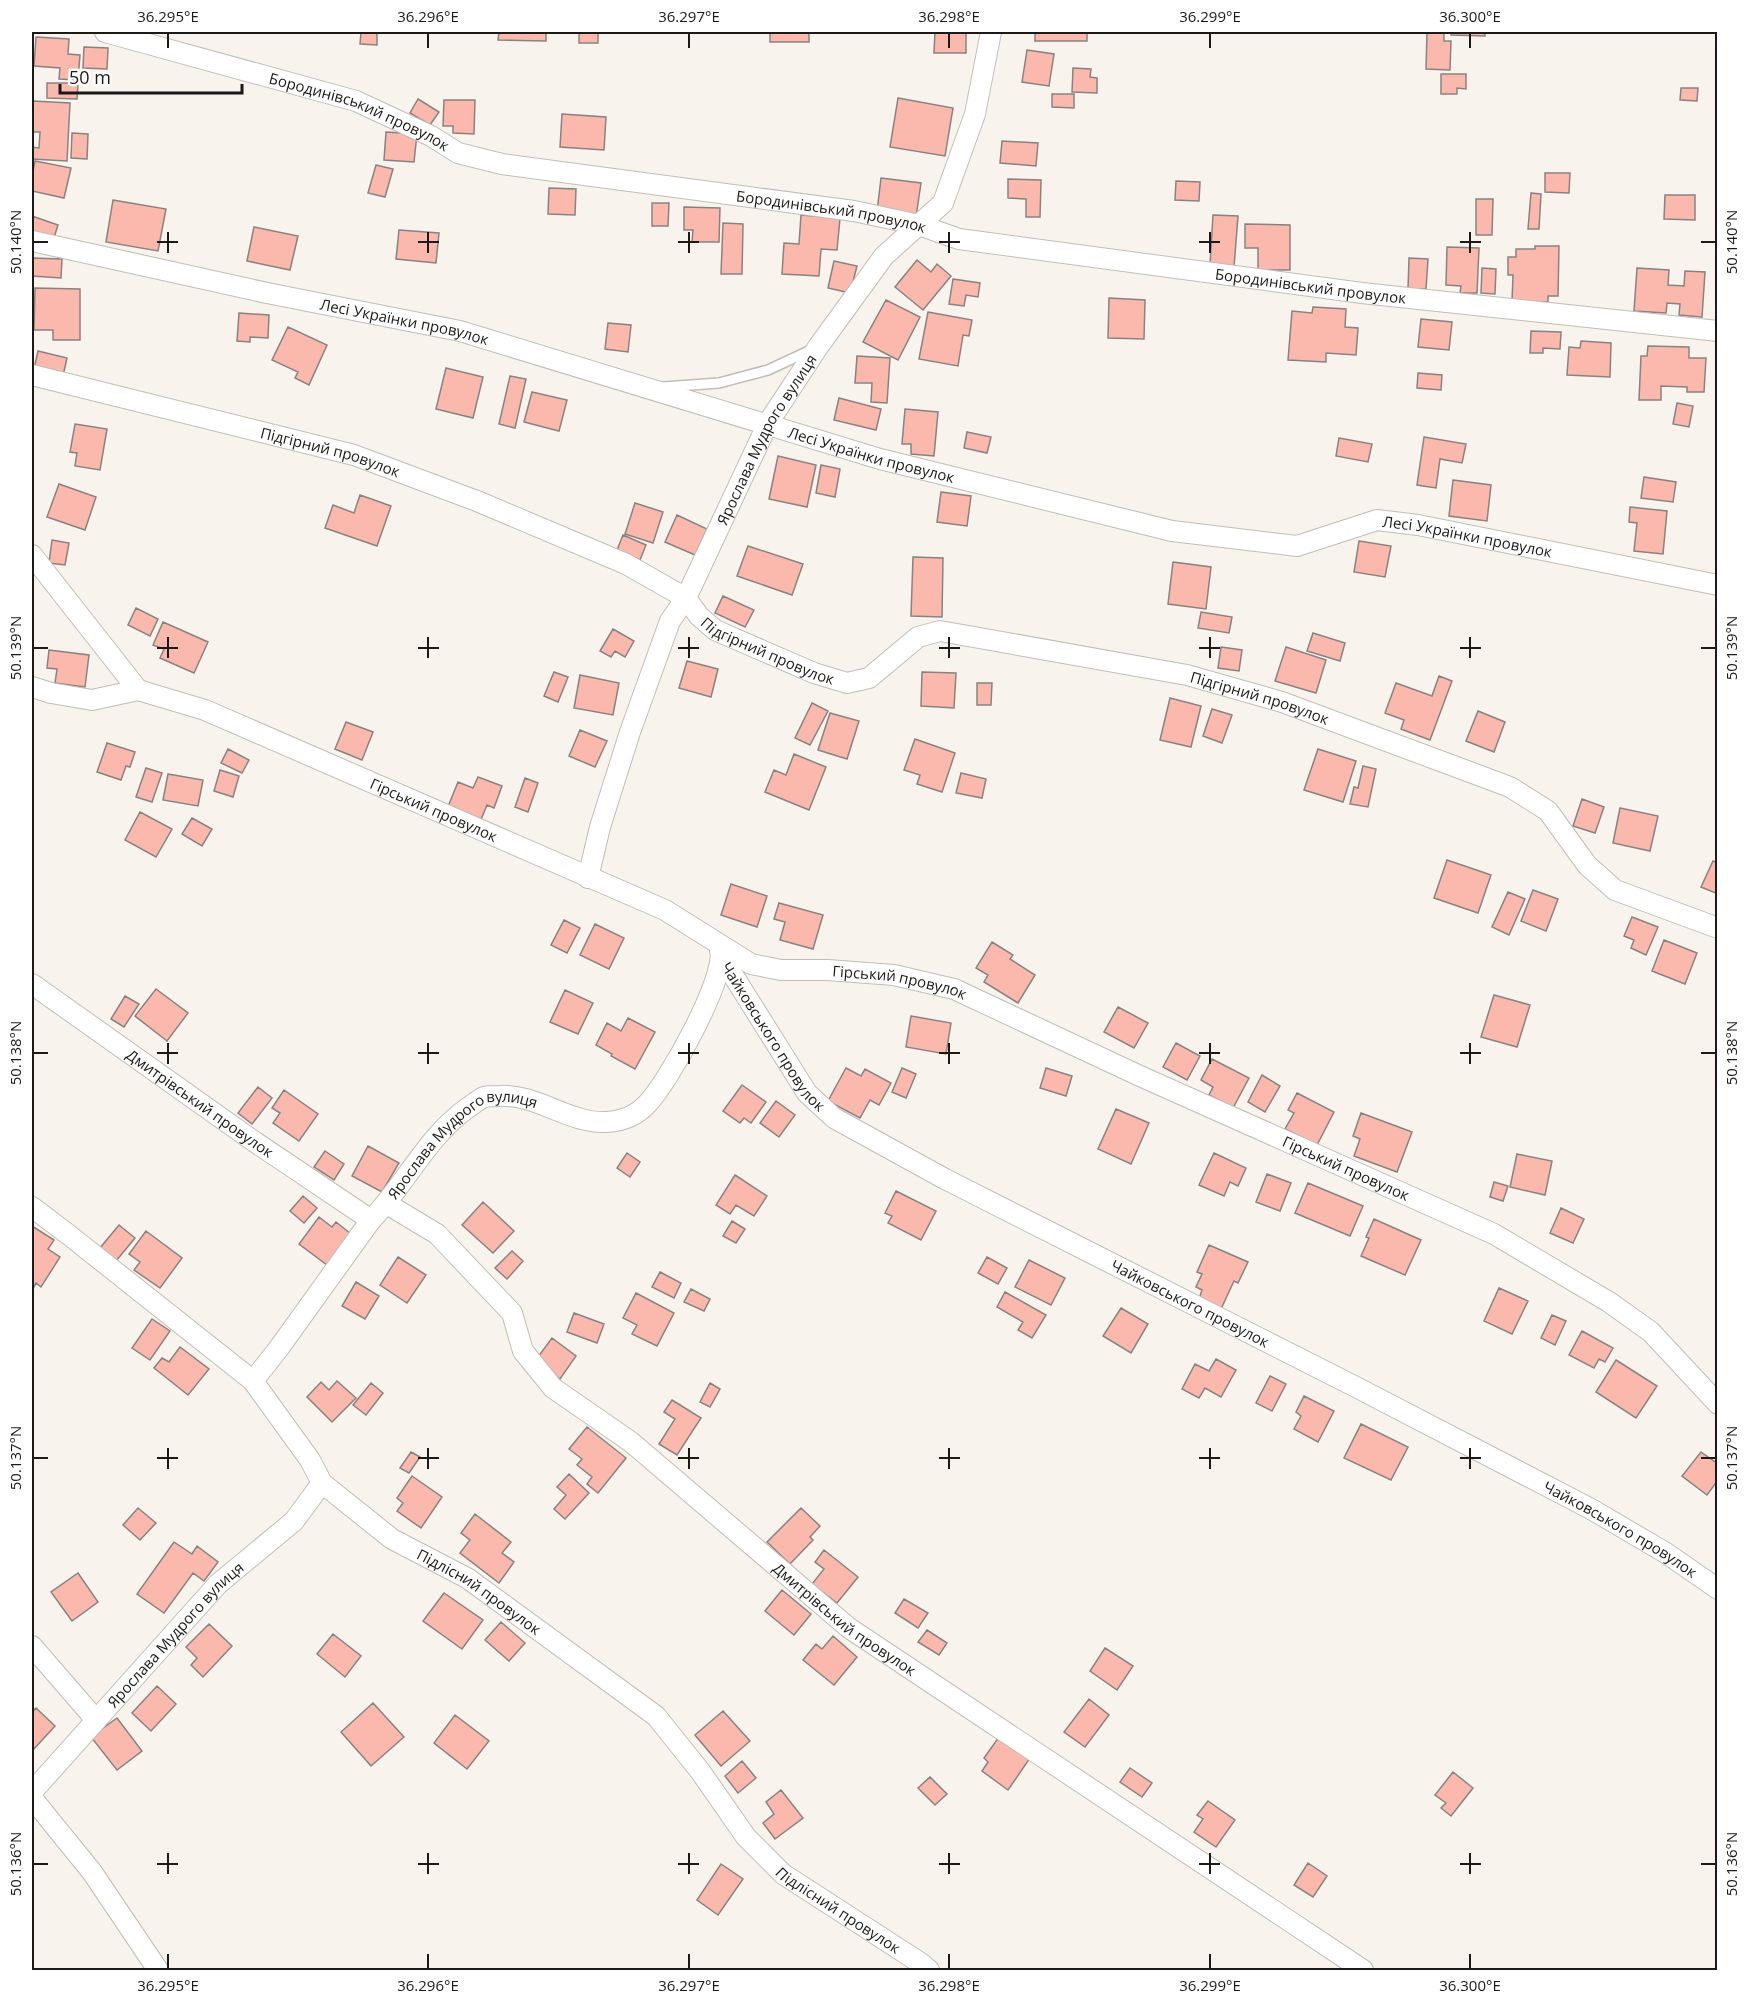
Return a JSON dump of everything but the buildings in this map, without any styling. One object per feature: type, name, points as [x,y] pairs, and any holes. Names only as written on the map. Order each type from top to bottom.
[{"type":"street","name":"Бородинівський провулок","points":[[105,32],[356,101],[431,136],[458,153],[502,164],[854,211],[919,225],[959,239],[1350,292],[1718,331]]},
{"type":"street","name":"Ярослава Мудрого вулиця","points":[[588,878],[600,826],[630,732],[670,621],[686,598],[768,423],[818,346],[884,256],[943,203],[975,114],[992,32]]},
{"type":"street","name":"Лесі Українки провулок","points":[[32,241],[267,293],[460,331],[880,459],[1172,531],[1297,546],[1377,520],[1418,525],[1718,585]]},
{"type":"street","name":"Підгірний провулок","points":[[32,375],[354,455],[477,501],[626,564],[686,598],[699,616],[715,630],[814,673],[847,683],[869,678],[918,637],[940,631],[1186,675],[1282,702],[1510,787],[1548,811],[1587,865],[1615,890],[1718,928]]},
{"type":"street","points":[[32,555],[138,690]]},
{"type":"street","name":"Гірський провулок","points":[[32,687],[51,693],[92,700],[138,690],[205,710],[665,910],[720,949],[751,964],[781,970],[828,970],[894,975],[954,990],[1494,1234],[1609,1302],[1651,1332],[1718,1404]]},
{"type":"street","name":"Ярослава Мудрого вулиця","points":[[253,1381],[371,1220],[387,1203],[418,1158],[455,1117],[485,1096],[513,1095],[583,1120],[608,1122],[632,1117],[648,1103],[688,1045],[717,974],[720,949]]},
{"type":"street","name":"Чайковського провулок","points":[[720,949],[807,1093],[834,1118],[945,1179],[1343,1380],[1591,1509],[1666,1553],[1718,1589]]},
{"type":"street","name":"Дмитрівський провулок","points":[[32,984],[255,1142],[371,1220]]},
{"type":"street","name":"Дмитрівський провулок","points":[[387,1203],[437,1234],[512,1312],[524,1352],[553,1388],[631,1442],[849,1628],[1363,1971]]},
{"type":"street","name":"Підлісний провулок","points":[[32,1208],[253,1381],[310,1460],[322,1483],[392,1539],[467,1578],[656,1716],[700,1771],[746,1837],[783,1874],[922,1964],[929,1971]]},
{"type":"street","name":"Ярослава Мудрого вулиця","points":[[32,1792],[218,1584],[294,1521],[322,1483]]},
{"type":"street","points":[[32,1646],[96,1720]]},
{"type":"street","points":[[32,1798],[92,1872],[158,1971]]},
{"type":"lane","points":[[652,388],[719,383],[768,370],[818,346]]}]
